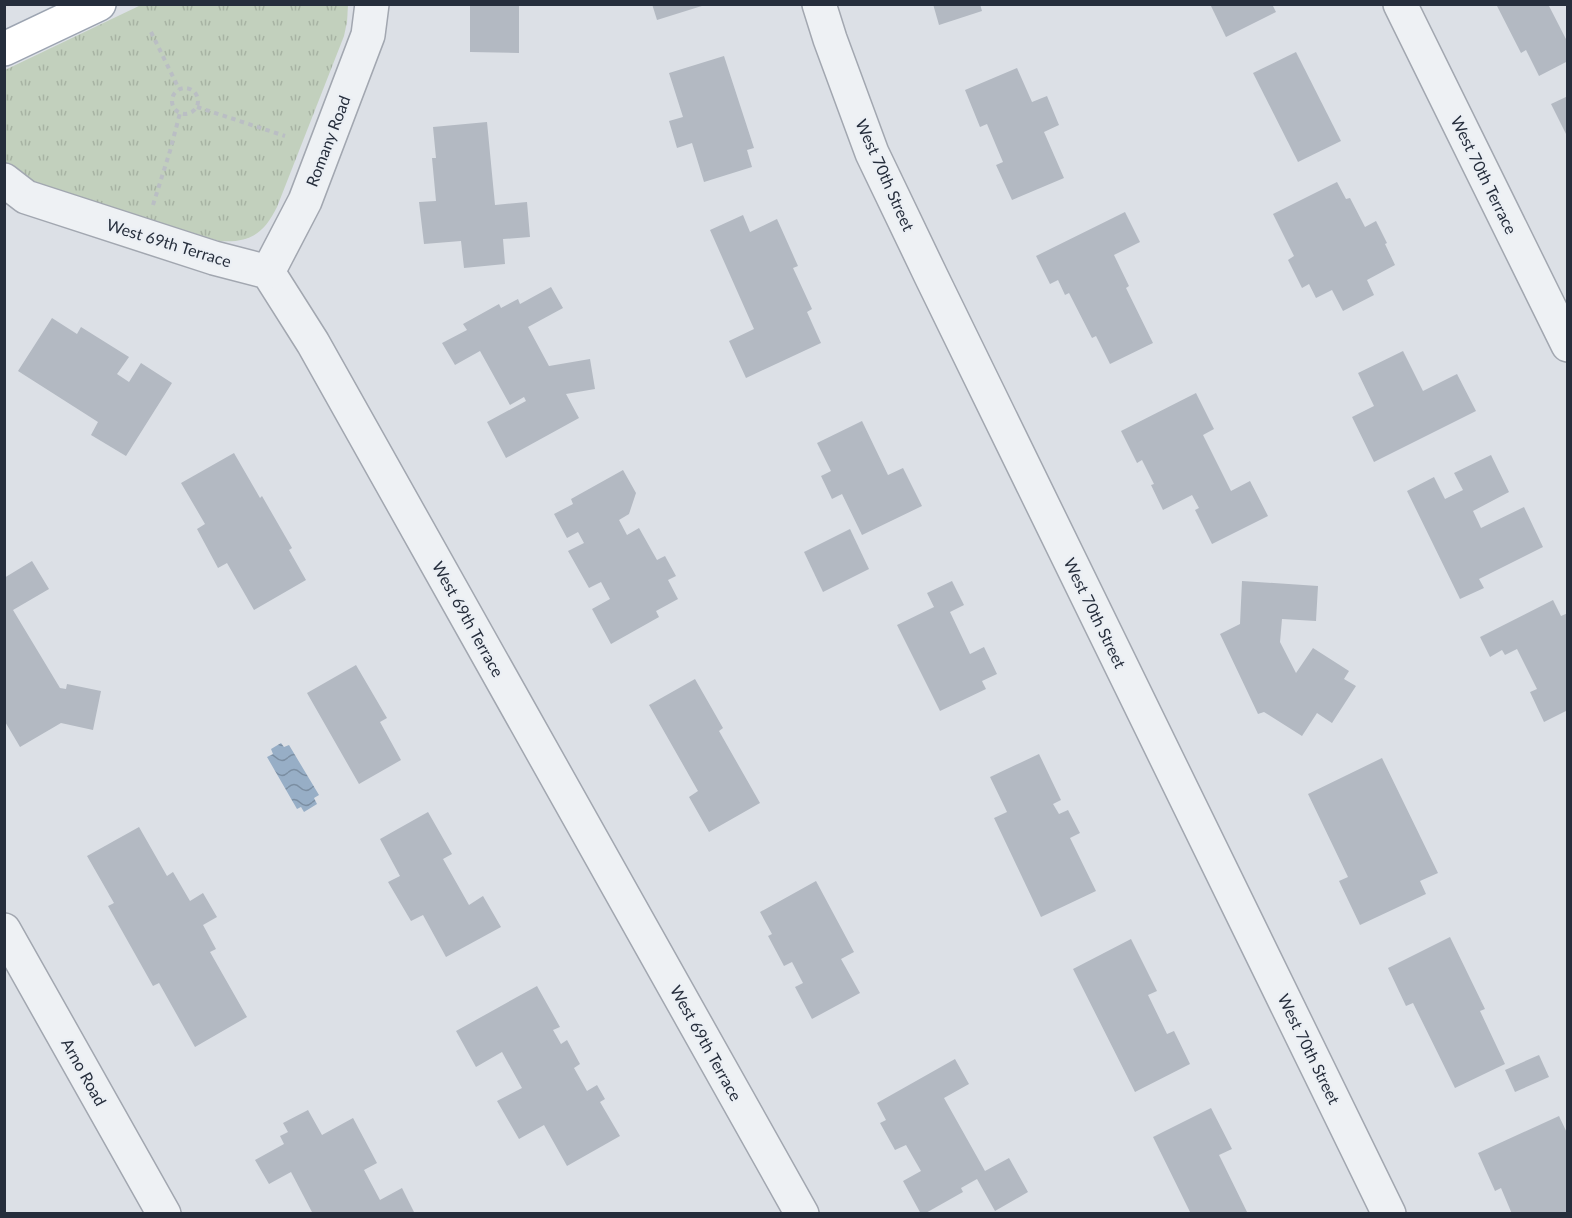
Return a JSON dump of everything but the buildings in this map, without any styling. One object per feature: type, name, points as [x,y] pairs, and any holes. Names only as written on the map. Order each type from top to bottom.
[{"type":"main road","points":[[4,49],[99,4]]},
{"type":"street","name":"Romany Road","points":[[268,272],[305,201],[368,35],[372,4]]},
{"type":"street","name":"West 70th Street","points":[[819,4],[872,153],[1389,1214]]},
{"type":"street","name":"West 70th Terrace","points":[[1400,4],[1568,345]]},
{"type":"street","name":"West 69th Terrace","points":[[4,180],[26,197],[214,258],[268,272],[313,343],[802,1214]]},
{"type":"street","name":"Arno Road","points":[[4,930],[164,1214]]},
{"type":"path","points":[[151,33],[179,89]]},
{"type":"path","points":[[185,87],[194,91],[198,99],[197,107],[191,113],[180,113],[175,110],[171,102],[173,94],[179,89],[185,87]]},
{"type":"path","points":[[197,107],[285,136]]},
{"type":"path","points":[[151,211],[180,113]]},
{"type":"green space","points":[[141,5],[348,5],[344,36],[277,207],[260,231],[247,239],[219,241],[31,184],[5,168],[5,70]]},
{"type":"water","points":[[281,743],[284,747],[289,745],[319,795],[314,798],[317,804],[304,812],[301,807],[297,809],[267,757],[273,754],[271,749]]}]
